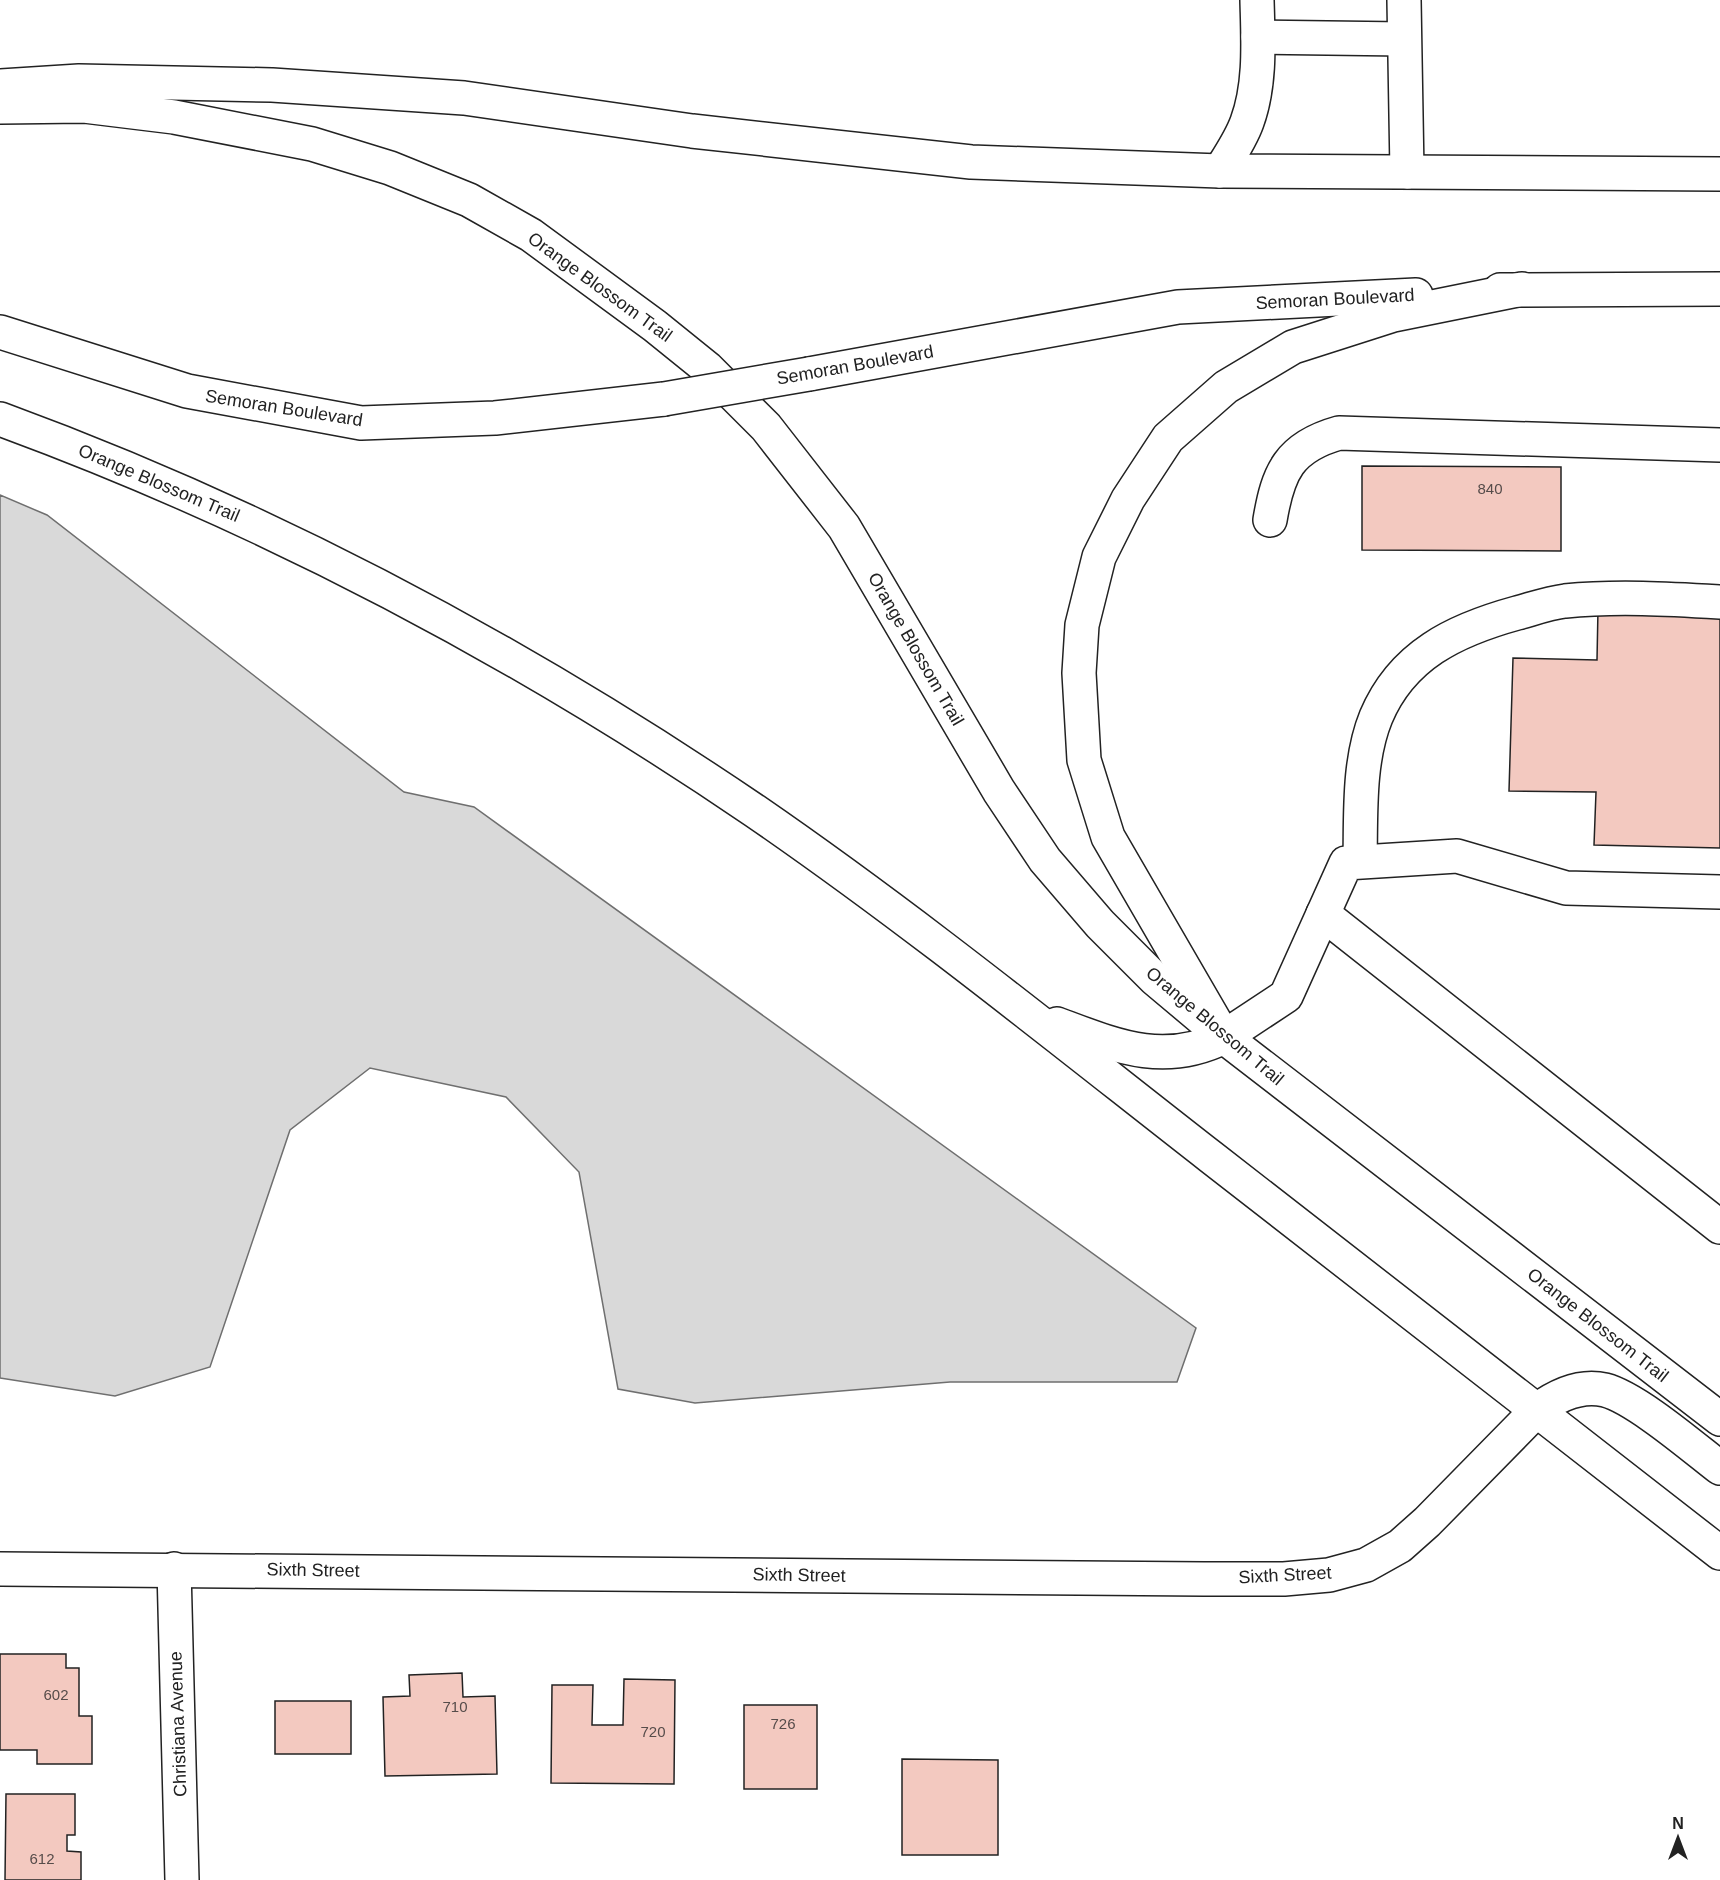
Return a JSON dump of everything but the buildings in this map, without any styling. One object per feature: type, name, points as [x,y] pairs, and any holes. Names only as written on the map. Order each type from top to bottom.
[{"type":"main road","points":[[1220,171],[1242,134],[1252,106],[1258,37],[1257,0]]},
{"type":"main road","points":[[1404,0],[1407,172]]},
{"type":"main road","points":[[1258,37],[1404,39]]},
{"type":"main road","points":[[0,86],[79,81],[272,85],[464,98],[692,131],[971,162],[1220,171],[1720,174]]},
{"type":"main road","name":"Orange Blossom Trail","points":[[0,107],[84,106],[174,117],[312,144],[390,168],[469,200],[531,235],[655,326],[707,368],[766,427],[844,527],[999,791],[1046,860],[1100,924],[1147,971],[1224,1037],[1720,1419]]},
{"type":"main road","points":[[1224,1037],[1108,837],[1084,760],[1079,673],[1082,626],[1099,557],[1128,499],[1168,438],[1226,387],[1293,347],[1393,315],[1522,289]]},
{"type":"main road","name":"Semoran Boulevard","points":[[0,332],[187,391],[361,423],[495,418],[664,399],[1178,307],[1522,289],[1720,289]]},
{"type":"main road","name":"Orange Blossom Trail","points":[[0,419],[154,479],[252,522],[361,575],[500,652],[643,738],[755,812],[847,877],[1025,1012],[1720,1553]]},
{"type":"main road","points":[[1270,520],[1275,486],[1285,469],[1312,441],[1339,433],[1720,444]]},
{"type":"main road","points":[[1360,861],[1365,762],[1375,719],[1392,684],[1426,653],[1451,636],[1486,622],[1562,601],[1603,598],[1720,602]]},
{"type":"main road","points":[[1025,1012],[1116,1046],[1166,1053],[1200,1049],[1224,1037],[1286,996],[1346,862],[1457,856],[1566,888],[1720,892]]},
{"type":"main road","points":[[1323,914],[1720,1227]]},
{"type":"main road","name":"Sixth Street","points":[[0,1569],[1284,1579],[1329,1575],[1366,1565],[1400,1546],[1427,1522],[1536,1410],[1557,1396],[1573,1392],[1604,1390],[1627,1400],[1720,1468]]},
{"type":"main road","name":"Christiana Avenue","points":[[174,1569],[182,1880]]},
{"type":"shaded area","points":[[0,495],[47,515],[404,792],[474,807],[1196,1328],[1177,1382],[950,1382],[695,1403],[618,1389],[579,1172],[506,1097],[370,1068],[290,1130],[210,1367],[115,1396],[0,1378]]}]
